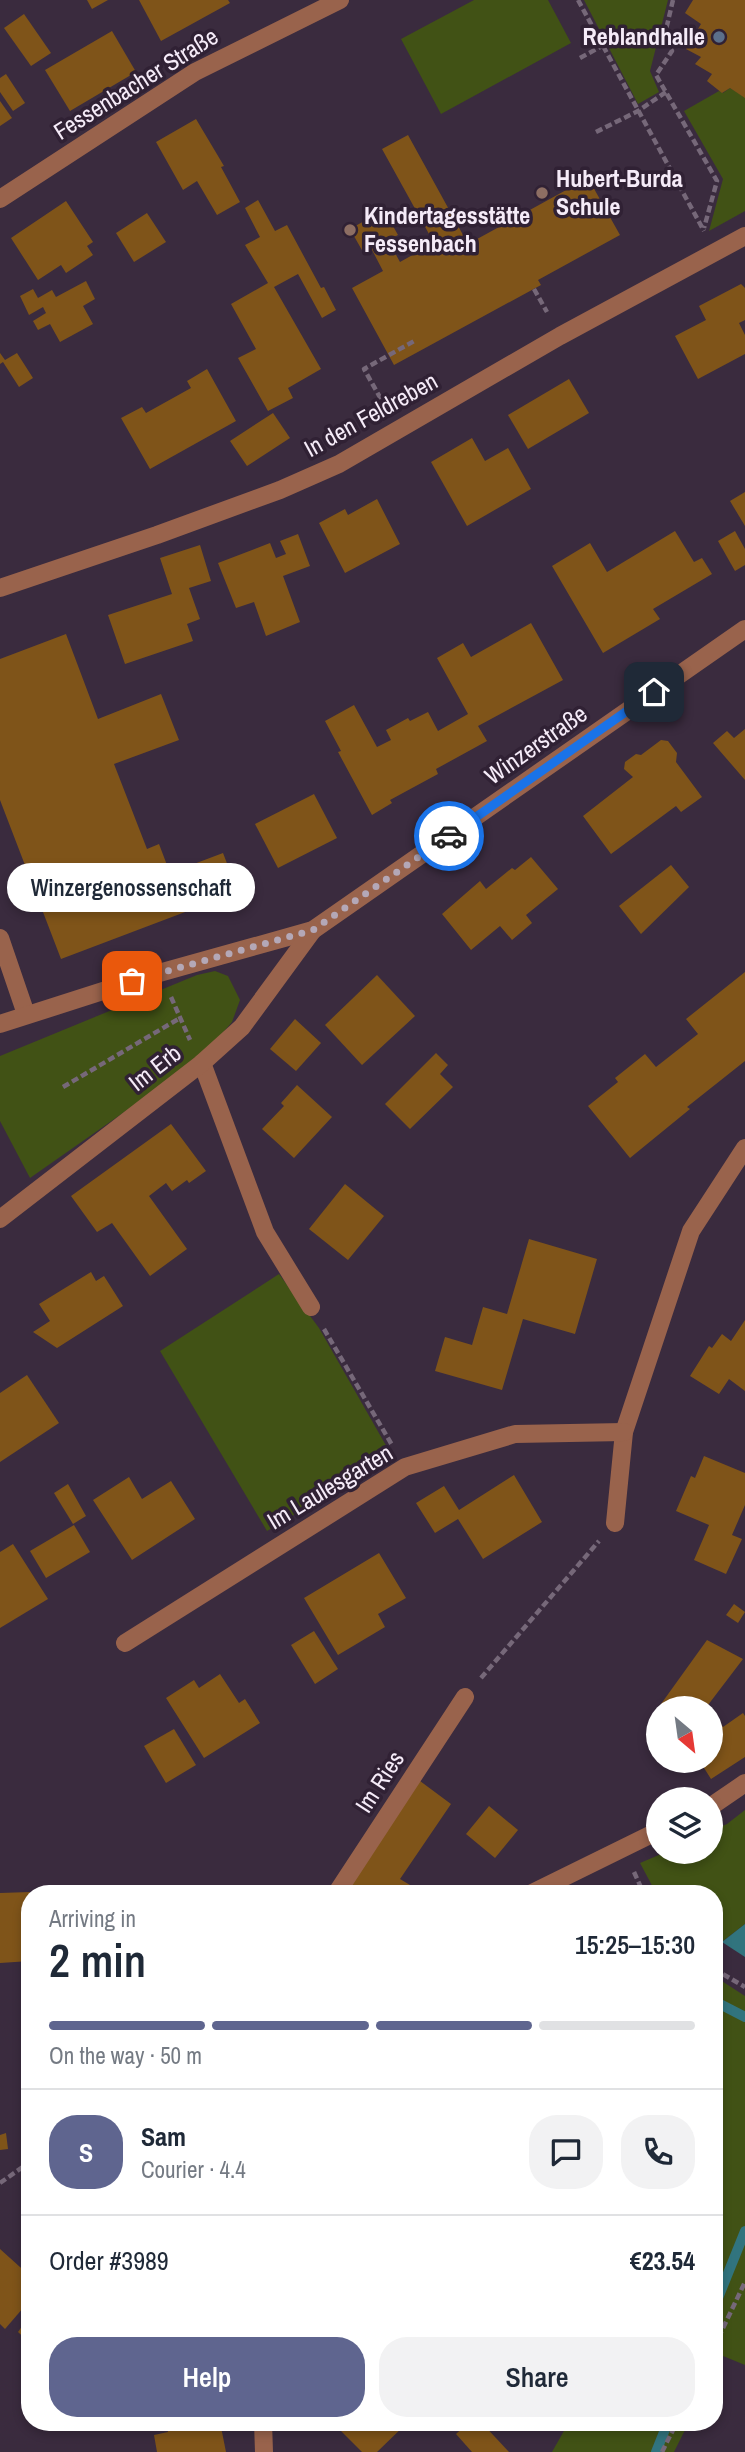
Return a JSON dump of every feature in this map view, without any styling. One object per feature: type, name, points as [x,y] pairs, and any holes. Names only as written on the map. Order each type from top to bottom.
[{"type":"street","name":"Fessenbacher Straße","points":[[0,199],[195,72],[340,0]]},
{"type":"street","name":"In den Feldreben","points":[[0,588],[157,535],[280,490],[339,464],[548,342],[745,236]]},
{"type":"street","name":"Winzerstraße","points":[[0,1024],[159,972],[313,930],[745,629]]},
{"type":"street","name":"Im Erb","points":[[0,1219],[202,1063],[242,1027],[313,930]]},
{"type":"street","points":[[0,938],[26,1014]]},
{"type":"street","points":[[202,1063],[265,1232],[311,1307]]},
{"type":"street","points":[[615,1523],[625,1432],[691,1231],[745,1148]]},
{"type":"street","name":"Im Laulesgarten","points":[[125,1643],[405,1467],[515,1434],[625,1432]]},
{"type":"street","name":"Im Ries","points":[[342,1885],[465,1698]]},
{"type":"street","points":[[723,1801],[745,1783]]},
{"type":"street","points":[[548,1885],[646,1837]]},
{"type":"street","points":[[263,2431],[264,2452]]},
{"type":"path","points":[[578,0],[717,252]]},
{"type":"path","points":[[673,0],[664,38],[672,51],[656,75],[717,181],[704,230]]},
{"type":"path","points":[[580,58],[602,46]]},
{"type":"path","points":[[596,132],[638,111],[666,92]]},
{"type":"path","points":[[397,429],[364,369],[416,341]]},
{"type":"path","points":[[166,987],[193,1046]]},
{"type":"path","points":[[63,1087],[180,1018]]},
{"type":"path","points":[[311,1307],[405,1467]]},
{"type":"path","points":[[465,1698],[615,1523]]},
{"type":"path","points":[[723,1974],[745,1987]]},
{"type":"path","points":[[0,2183],[21,2168]]},
{"type":"path","points":[[723,2328],[745,2281]]},
{"type":"path","points":[[662,2452],[672,2431]]},
{"type":"green space","points":[[474,0],[548,0],[571,43],[441,114],[401,39]]},
{"type":"green space","points":[[584,0],[668,0],[650,71],[659,92],[638,104]]},
{"type":"green space","points":[[730,88],[745,97],[745,211],[709,231],[723,179],[684,111],[719,91],[723,93]]},
{"type":"green space","points":[[215,971],[228,976],[240,1000],[232,1022],[214,1043],[130,1108],[30,1178],[0,1121],[0,1056],[197,975]]},
{"type":"green space","points":[[279,1274],[319,1328],[392,1456],[267,1531],[160,1351]]},
{"type":"green space","points":[[745,1810],[745,1924],[723,1941],[723,1885],[652,1885],[640,1863],[646,1860],[646,1864],[723,1864],[723,1826]]},
{"type":"green space","points":[[723,1982],[745,1996],[745,2365],[723,2356]]},
{"type":"green space","points":[[564,2431],[684,2431],[674,2452],[552,2452]]},
{"type":"shaded area","points":[[745,1924],[745,1957],[723,1941]]},
{"type":"building","points":[[87,0],[108,0],[92,9]]},
{"type":"building","points":[[139,0],[228,0],[230,3],[161,41]]},
{"type":"building","name":"Reblandhalle","points":[[693,0],[745,0],[745,98],[730,88],[722,93],[707,81],[712,74],[695,64],[701,57],[686,49],[701,24],[685,13]]},
{"type":"building","points":[[24,14],[51,53],[31,66],[4,28]]},
{"type":"building","points":[[112,31],[136,72],[70,111],[45,70]]},
{"type":"building","points":[[6,74],[25,103],[13,111],[0,92],[0,78]]},
{"type":"building","points":[[0,101],[12,118],[0,126]]},
{"type":"building","points":[[196,119],[224,166],[221,167],[240,202],[217,215],[197,181],[183,190],[156,142]]},
{"type":"building","points":[[408,135],[468,244],[588,178],[620,235],[538,280],[541,285],[394,365],[352,288],[383,271],[371,248],[363,252],[350,229],[384,210],[398,235],[388,240],[400,262],[434,243],[382,149]]},
{"type":"building","points":[[258,200],[275,231],[287,225],[336,310],[322,318],[298,274],[274,287],[321,369],[288,388],[293,398],[268,411],[238,358],[256,349],[231,304],[268,283],[245,245],[260,237],[245,208]]},
{"type":"building","points":[[66,201],[93,242],[87,246],[93,255],[66,273],[61,265],[38,280],[11,238]]},
{"type":"building","points":[[147,213],[166,242],[134,262],[116,233]]},
{"type":"building","points":[[86,281],[95,299],[83,306],[93,324],[60,342],[50,324],[38,330],[33,321],[46,313],[43,307],[29,315],[20,296],[33,289],[38,298],[52,290],[56,297]]},
{"type":"building","points":[[741,284],[745,288],[745,320],[739,323],[745,335],[745,354],[698,379],[675,336],[706,320],[699,306]]},
{"type":"building","points":[[0,353],[5,360],[17,353],[33,378],[19,387],[3,362],[0,364]]},
{"type":"building","points":[[207,369],[236,421],[150,469],[121,418],[142,407],[146,413],[191,388],[187,381]]},
{"type":"building","points":[[569,379],[589,413],[528,449],[508,415]]},
{"type":"building","points":[[273,413],[290,438],[247,466],[230,441]]},
{"type":"building","points":[[472,438],[485,461],[508,448],[531,489],[467,526],[431,462]]},
{"type":"building","points":[[745,492],[745,526],[730,501]]},
{"type":"building","points":[[377,499],[400,544],[345,573],[319,523],[345,509],[348,515]]},
{"type":"building","points":[[675,531],[694,562],[702,558],[712,574],[653,609],[660,619],[603,653],[552,566],[590,543],[607,572]]},
{"type":"building","points":[[735,531],[745,549],[745,565],[735,571],[718,541]]},
{"type":"building","points":[[298,534],[310,566],[283,576],[300,622],[266,636],[254,602],[236,608],[218,563],[270,543],[276,558],[286,554],[280,541]]},
{"type":"building","points":[[200,545],[211,581],[189,588],[200,619],[187,624],[193,641],[125,664],[108,615],[172,594],[160,558]]},
{"type":"building","points":[[531,623],[563,680],[478,726],[487,741],[436,769],[438,774],[390,800],[392,803],[372,815],[338,752],[341,751],[325,721],[354,705],[377,747],[391,740],[386,730],[408,718],[410,721],[428,712],[438,731],[468,714],[437,658],[463,643],[471,657]]},
{"type":"building","points":[[66,634],[98,719],[161,694],[179,740],[114,764],[147,849],[159,844],[170,873],[223,853],[238,892],[61,959],[0,800],[0,659]]},
{"type":"building","points":[[745,729],[745,780],[713,743],[727,731],[734,738]]},
{"type":"building","points":[[661,740],[668,741],[677,753],[676,762],[702,797],[681,812],[676,806],[611,854],[583,816],[633,777],[624,769],[625,762],[636,754],[641,755]]},
{"type":"building","points":[[314,794],[337,838],[278,868],[255,824]]},
{"type":"building","points":[[531,857],[558,889],[526,915],[532,923],[512,940],[500,926],[471,950],[442,914],[480,881],[486,889]]},
{"type":"building","points":[[671,865],[689,887],[641,934],[619,906]]},
{"type":"building","points":[[745,972],[745,1061],[687,1107],[690,1109],[630,1158],[588,1106],[618,1082],[615,1078],[645,1054],[656,1067],[698,1034],[686,1019]]},
{"type":"building","points":[[377,975],[415,1016],[362,1065],[325,1025]]},
{"type":"building","points":[[295,1019],[321,1043],[296,1071],[270,1049]]},
{"type":"building","points":[[436,1053],[448,1065],[440,1074],[453,1087],[410,1129],[385,1104]]},
{"type":"building","points":[[297,1085],[332,1117],[294,1158],[262,1129],[284,1106],[281,1103]]},
{"type":"building","points":[[171,1124],[206,1171],[172,1191],[166,1183],[149,1196],[187,1249],[150,1276],[112,1223],[97,1232],[71,1196]]},
{"type":"building","points":[[345,1184],[384,1216],[348,1260],[309,1229]]},
{"type":"building","points":[[529,1239],[597,1259],[575,1334],[523,1319],[502,1390],[435,1371],[445,1337],[472,1345],[483,1307],[507,1314]]},
{"type":"building","points":[[91,1272],[96,1281],[104,1276],[123,1306],[57,1348],[33,1332],[50,1321],[39,1304]]},
{"type":"building","points":[[745,1320],[745,1391],[729,1379],[719,1394],[690,1376],[709,1346],[712,1348],[722,1334],[731,1341]]},
{"type":"building","points":[[27,1375],[59,1423],[0,1462],[0,1393]]},
{"type":"building","points":[[704,1456],[745,1473],[745,1505],[732,1535],[742,1539],[726,1574],[694,1560],[709,1525],[676,1511],[691,1476],[695,1478]]},
{"type":"building","points":[[514,1475],[542,1522],[483,1559],[458,1519],[435,1533],[416,1503],[444,1486],[459,1510]]},
{"type":"building","points":[[129,1477],[142,1499],[171,1481],[195,1519],[132,1560],[93,1500]]},
{"type":"building","points":[[68,1484],[86,1516],[73,1524],[54,1493]]},
{"type":"building","points":[[74,1525],[90,1552],[46,1578],[30,1551]]},
{"type":"building","points":[[13,1544],[48,1599],[0,1628],[0,1552]]},
{"type":"building","points":[[379,1553],[406,1598],[378,1614],[385,1627],[338,1655],[304,1598]]},
{"type":"building","points":[[734,1604],[745,1612],[738,1623],[726,1615]]},
{"type":"building","points":[[314,1631],[338,1669],[315,1684],[291,1645]]},
{"type":"building","points":[[707,1640],[743,1659],[715,1696],[667,1696]]},
{"type":"building","points":[[220,1674],[239,1703],[245,1699],[260,1723],[204,1758],[166,1698],[194,1680],[199,1688]]},
{"type":"building","points":[[743,1713],[745,1716],[745,1757],[723,1771],[723,1727]]},
{"type":"building","points":[[174,1729],[196,1765],[166,1783],[144,1746]]},
{"type":"building","points":[[707,1773],[720,1773],[711,1779]]},
{"type":"building","points":[[420,1781],[451,1804],[400,1879],[410,1885],[348,1885]]},
{"type":"building","points":[[489,1806],[518,1830],[495,1858],[466,1834]]},
{"type":"building","points":[[21,1892],[21,1962],[0,1963],[0,1893]]},
{"type":"building","points":[[6,2133],[8,2149],[0,2150],[0,2135]]},
{"type":"building","points":[[0,2249],[21,2268],[21,2310],[5,2329],[0,2324]]},
{"type":"building","points":[[222,2431],[226,2452],[157,2452],[154,2435],[168,2432]]},
{"type":"building","points":[[341,2431],[399,2431],[377,2452],[362,2452]]},
{"type":"building","points":[[459,2431],[489,2431],[509,2452],[472,2452],[456,2434]]},
{"type":"waterway","points":[[723,2006],[745,2017]]},
{"type":"waterway","points":[[723,2286],[745,2231]]},
{"type":"waterway","points":[[656,2452],[664,2431]]},
{"type":"way so far","points":[[132,981],[313,930],[449,836]]},
{"type":"place","name":"Reblandhalle","points":[[719,37]]},
{"type":"place","name":"Hubert-Burda Schule","points":[[542,193]]},
{"type":"place","name":"Kindertagesstätte Fessenbach","points":[[350,230]]},
{"type":"place","name":"Winzergenossenschaft","points":[[132,981]]},
{"type":"route","points":[[449,836],[654,692]]}]
